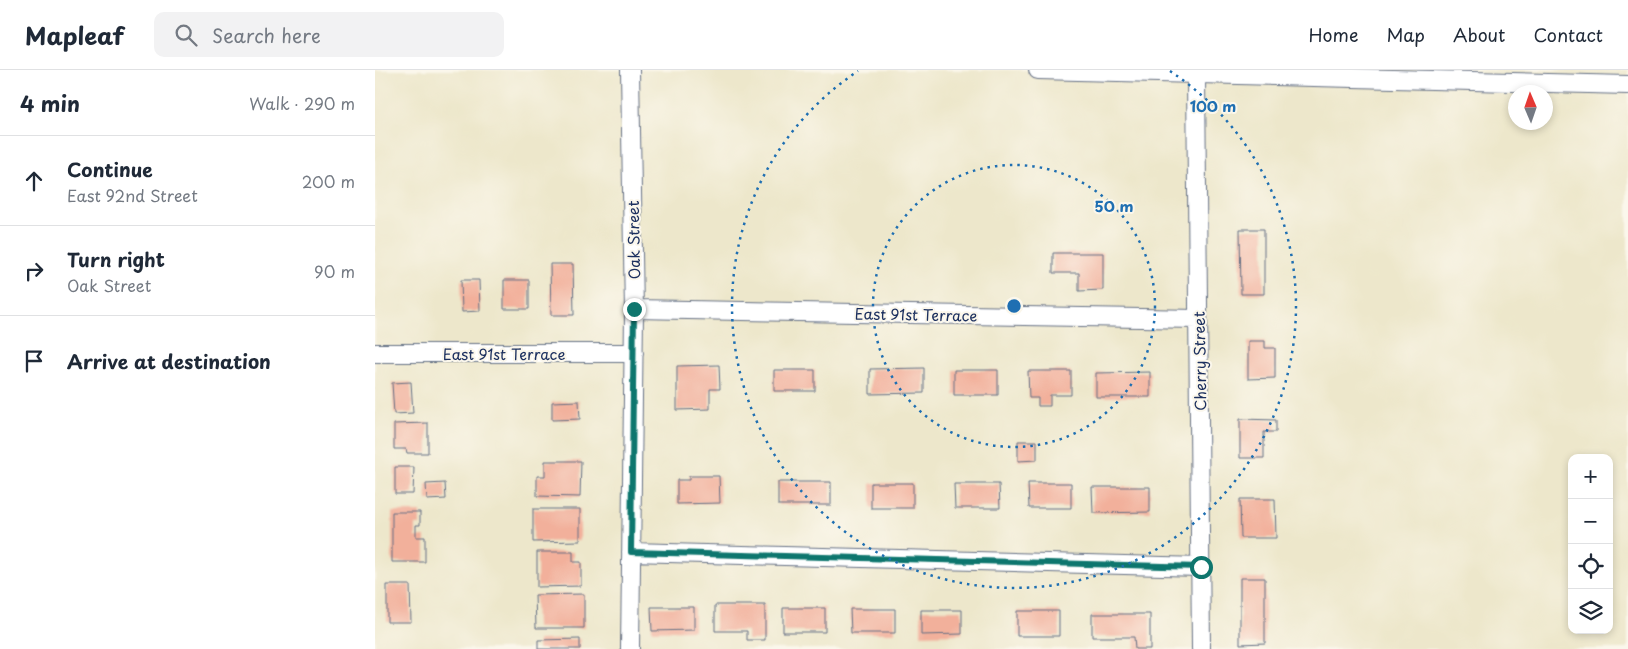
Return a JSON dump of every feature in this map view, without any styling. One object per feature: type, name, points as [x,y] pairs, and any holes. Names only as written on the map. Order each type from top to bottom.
[{"type":"street","name":"Oak Street","points":[[630,70],[634,309],[630,649]]},
{"type":"street","points":[[1038,70],[1628,85]]},
{"type":"street","name":"Cherry Street","points":[[1196,74],[1201,649]]},
{"type":"street","name":"East 91st Terrace","points":[[634,309],[1198,319]]},
{"type":"street","name":"East 91st Terrace","points":[[375,353],[633,353]]},
{"type":"street","points":[[631,552],[1201,567]]},
{"type":"building","points":[[1240,229],[1264,229],[1264,294],[1241,294]]},
{"type":"building","points":[[1053,253],[1103,253],[1103,290],[1079,291],[1079,273],[1053,273]]},
{"type":"building","points":[[550,264],[573,264],[574,315],[551,315]]},
{"type":"building","points":[[461,280],[479,280],[480,311],[462,312]]},
{"type":"building","points":[[504,280],[529,280],[529,309],[504,309]]},
{"type":"building","points":[[1248,341],[1265,341],[1265,348],[1275,348],[1275,378],[1248,379]]},
{"type":"building","points":[[719,365],[720,389],[710,389],[710,409],[677,410],[677,366]]},
{"type":"building","points":[[924,368],[924,393],[870,394],[870,369]]},
{"type":"building","points":[[774,370],[815,370],[815,391],[774,391]]},
{"type":"building","points":[[954,370],[998,370],[998,395],[954,395]]},
{"type":"building","points":[[1028,371],[1071,371],[1071,395],[1050,395],[1050,406],[1038,406],[1038,398],[1029,398]]},
{"type":"building","points":[[1150,372],[1150,397],[1096,397],[1096,373]]},
{"type":"building","points":[[411,382],[413,413],[394,414],[392,383]]},
{"type":"building","points":[[579,401],[580,419],[552,420],[552,402]]},
{"type":"building","points":[[1240,419],[1276,420],[1276,432],[1264,432],[1264,458],[1240,458]]},
{"type":"building","points":[[428,423],[428,453],[407,453],[406,449],[394,449],[394,424]]},
{"type":"building","points":[[1018,441],[1037,441],[1037,460],[1018,461]]},
{"type":"building","points":[[545,461],[581,461],[580,497],[537,496],[537,476],[545,476]]},
{"type":"building","points":[[395,467],[414,467],[413,494],[395,494]]},
{"type":"building","points":[[689,476],[719,476],[720,503],[677,504],[677,480],[689,480]]},
{"type":"building","points":[[778,482],[831,482],[831,505],[778,505]]},
{"type":"building","points":[[445,483],[446,499],[427,500],[426,484]]},
{"type":"building","points":[[871,483],[913,483],[913,508],[871,508]]},
{"type":"building","points":[[1028,483],[1071,483],[1071,508],[1029,508]]},
{"type":"building","points":[[954,484],[999,484],[1000,508],[955,508]]},
{"type":"building","points":[[1092,487],[1150,487],[1150,512],[1093,513]]},
{"type":"building","points":[[1240,499],[1275,499],[1276,538],[1241,538]]},
{"type":"building","points":[[533,509],[580,509],[580,541],[533,542]]},
{"type":"building","points":[[392,512],[420,512],[420,525],[416,525],[416,537],[425,537],[425,562],[392,562]]},
{"type":"building","points":[[537,552],[573,552],[573,562],[581,562],[581,586],[537,587]]},
{"type":"building","points":[[1240,578],[1265,578],[1265,643],[1240,644]]},
{"type":"building","points":[[387,585],[410,585],[411,622],[387,622]]},
{"type":"building","points":[[584,594],[584,628],[536,628],[535,595]]},
{"type":"building","points":[[715,605],[765,605],[765,640],[747,640],[747,631],[715,631]]},
{"type":"building","points":[[651,607],[694,607],[694,630],[652,631]]},
{"type":"building","points":[[783,608],[825,608],[825,632],[783,632]]},
{"type":"building","points":[[850,609],[895,609],[895,633],[851,633]]},
{"type":"building","points":[[921,610],[962,610],[962,634],[921,635]]},
{"type":"building","points":[[1017,611],[1059,611],[1059,636],[1017,636]]},
{"type":"building","points":[[1092,614],[1150,614],[1150,649],[1135,649],[1134,637],[1092,637]]},
{"type":"building","points":[[580,639],[580,649],[538,649],[538,640]]},
{"type":"route","points":[[634,309],[631,552],[1201,567]]}]
